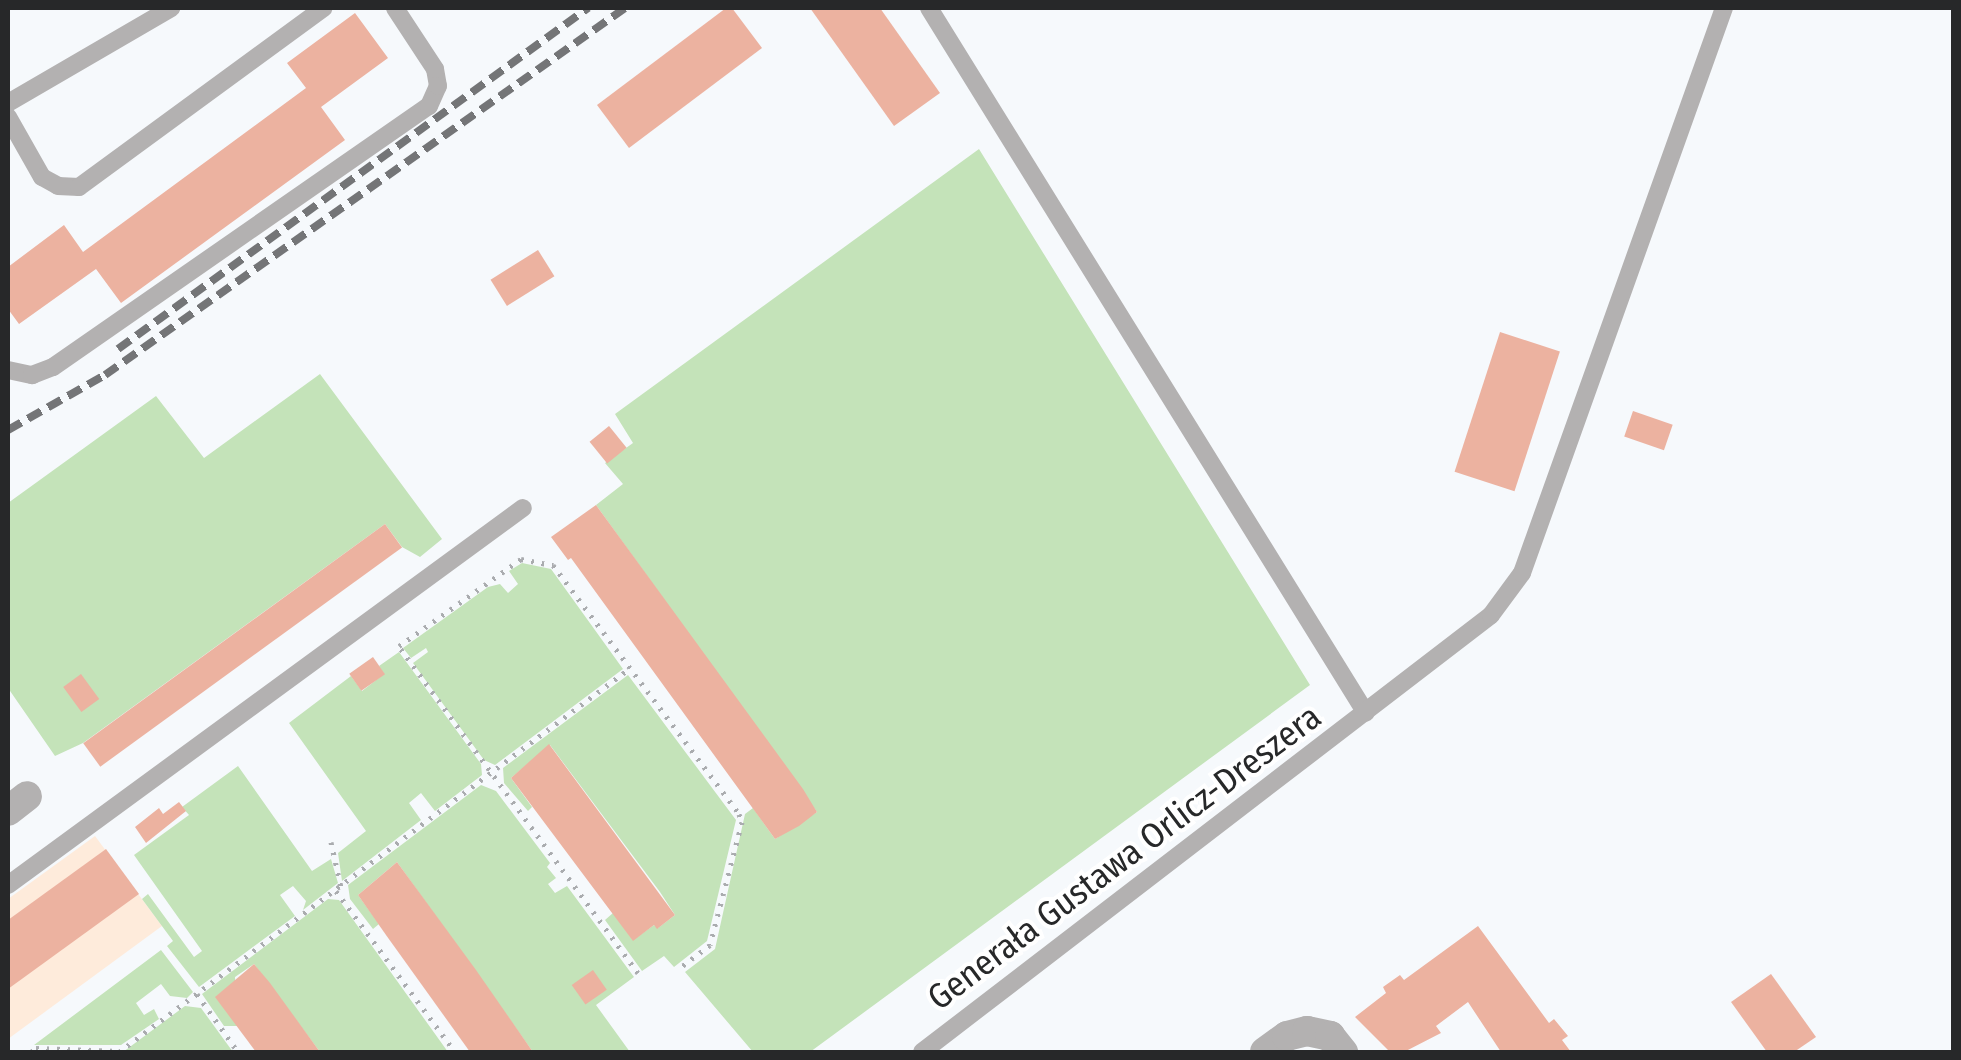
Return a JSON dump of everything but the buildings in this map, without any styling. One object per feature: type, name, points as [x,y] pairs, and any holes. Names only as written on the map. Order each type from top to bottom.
[{"type":"street","points":[[1265,1052],[1287,1036],[1307,1031],[1330,1036],[1342,1052]]},
{"type":"lane","points":[[8,103],[171,8]]},
{"type":"lane","points":[[8,117],[42,177],[58,186],[79,186],[324,8]]},
{"type":"lane","points":[[8,370],[32,375],[53,367],[429,106],[438,86],[435,69],[395,8]]},
{"type":"lane","points":[[929,8],[1366,712]]},
{"type":"lane","name":"Generała Gustawa Orlicz-Dreszera","points":[[922,1052],[1491,615],[1522,573],[1724,8]]},
{"type":"lane","points":[[8,885],[523,508]]},
{"type":"path","points":[[638,973],[399,646],[521,559],[553,565],[742,822],[710,945],[677,970]]},
{"type":"path","points":[[30,1052],[36,1048],[120,1052],[630,668]]},
{"type":"path","points":[[331,842],[338,889],[455,1052]]},
{"type":"path","points":[[196,994],[238,1052]]},
{"type":"shaded area","points":[[95,836],[162,926],[8,1039],[8,899]]},
{"type":"green space","points":[[979,149],[1310,685],[810,1052],[753,1052],[685,972],[715,949],[745,814],[753,808],[775,839],[817,812],[596,505],[623,484],[605,463],[633,443],[615,414]]},
{"type":"green space","points":[[320,374],[442,539],[420,557],[402,547],[385,524],[83,743],[55,756],[8,688],[8,503],[156,396],[204,458]]},
{"type":"green space","points":[[522,563],[551,569],[623,669],[495,765],[484,760],[413,663],[428,652],[426,648],[411,658],[403,648],[488,587],[500,584],[508,593],[518,584],[509,571]]},
{"type":"green space","points":[[399,652],[481,764],[482,775],[435,811],[421,793],[409,803],[421,820],[342,881],[338,853],[366,831],[289,723],[351,676],[362,691],[384,674],[379,666]]},
{"type":"green space","points":[[628,675],[736,820],[707,941],[674,967],[664,956],[642,971],[605,920],[613,913],[633,940],[654,925],[658,928],[675,915],[660,892],[550,745],[511,778],[532,807],[528,811],[504,783],[503,768]]},
{"type":"green space","points":[[238,766],[312,871],[331,859],[338,883],[303,910],[306,901],[293,886],[280,895],[295,916],[199,987],[167,946],[173,941],[142,899],[148,894],[194,957],[202,951],[134,855],[189,815],[182,807]]},
{"type":"green space","points":[[481,785],[496,791],[550,863],[547,867],[556,878],[548,884],[555,893],[567,886],[634,977],[596,1005],[630,1052],[533,1052],[397,862],[358,895],[379,924],[373,929],[350,899],[348,885]]},
{"type":"green space","points":[[328,899],[339,900],[448,1052],[320,1052],[254,964],[235,977],[237,1026],[224,1026],[202,994]]},
{"type":"green space","points":[[161,950],[193,992],[187,998],[170,996],[161,984],[136,1003],[144,1015],[154,1009],[159,1019],[121,1045],[34,1045]]},
{"type":"green space","points":[[185,1006],[201,1008],[233,1052],[123,1052]]},
{"type":"railway","points":[[118,349],[588,8]]},
{"type":"railway","points":[[8,430],[105,375],[625,8]]}]
